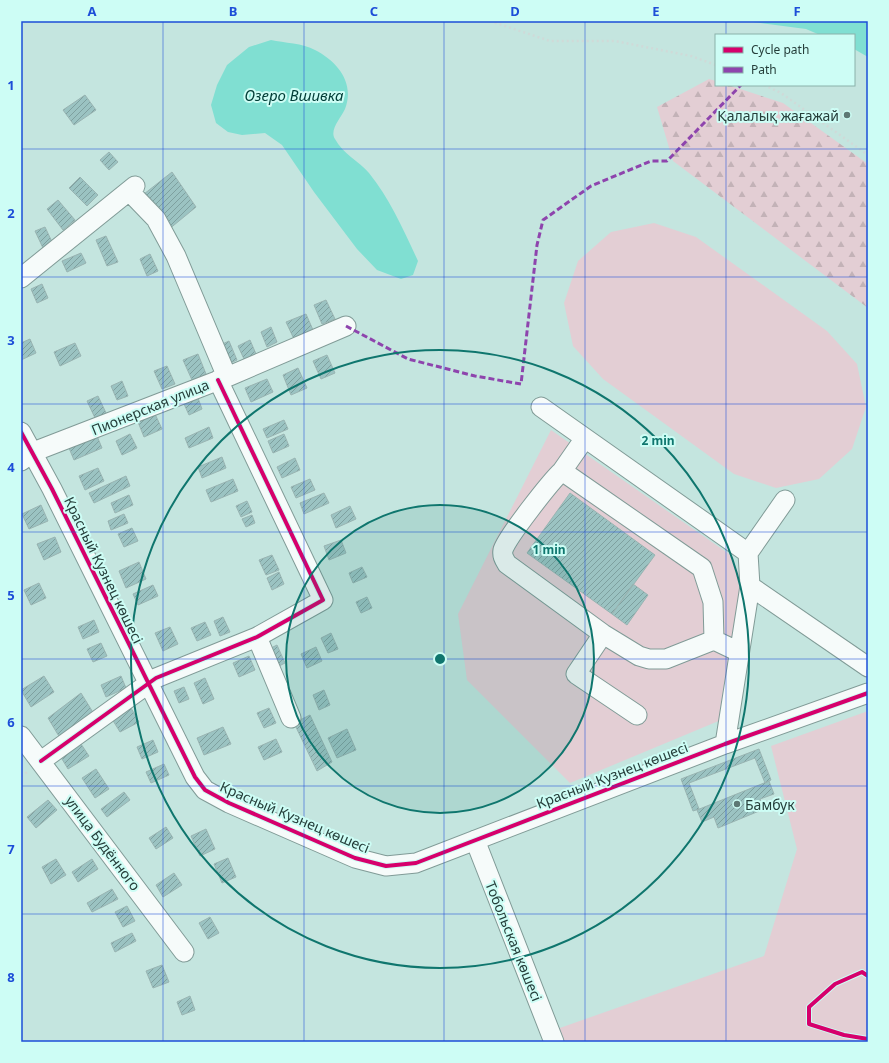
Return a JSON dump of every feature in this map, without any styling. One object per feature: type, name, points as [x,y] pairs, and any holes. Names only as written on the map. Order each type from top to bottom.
[{"type":"street","points":[[21,278],[132,188],[156,219],[176,256],[223,379],[323,600],[258,637],[147,683],[41,761]]},
{"type":"street","name":"Пионерская улица","points":[[27,457],[223,379],[346,326]]},
{"type":"street","points":[[541,407],[748,553]]},
{"type":"street","name":"Красный Кузнец көшесі","points":[[21,432],[27,457],[147,683],[194,777],[205,790],[229,803],[355,858],[386,866],[416,863],[725,744],[868,693]]},
{"type":"street","points":[[585,438],[562,471],[517,528],[504,548],[503,556],[507,564],[603,634],[639,656],[649,659],[666,659],[714,640],[739,652]]},
{"type":"street","points":[[562,471],[702,568],[713,602],[714,640]]},
{"type":"street","points":[[725,744],[750,586],[748,553],[785,500]]},
{"type":"street","points":[[750,586],[868,668]]},
{"type":"street","points":[[603,634],[576,674],[638,715]]},
{"type":"street","points":[[258,637],[291,718]]},
{"type":"street","name":"улица Будённого","points":[[21,736],[184,952]]},
{"type":"street","name":"Тобольская көшесі","points":[[475,840],[554,1042]]},
{"type":"path","points":[[490,21],[550,41],[615,41],[691,56],[715,65]]},
{"type":"path","points":[[766,86],[781,94],[868,155]]},
{"type":"green space","points":[[709,79],[715,81],[715,86],[731,86],[783,103],[868,164],[868,308],[673,161],[657,107]]},
{"type":"green space","points":[[654,223],[696,237],[827,331],[857,364],[866,407],[852,449],[819,479],[776,488],[734,474],[603,379],[573,346],[564,303],[578,261],[611,232]]},
{"type":"green space","points":[[551,430],[732,556],[741,580],[721,720],[570,783],[467,680],[458,614]]},
{"type":"green space","points":[[868,711],[868,1042],[563,1042],[557,1029],[764,956],[797,849],[771,746]]},
{"type":"water","points":[[745,21],[868,21],[868,57],[855,50],[855,34],[818,34],[806,29]]},
{"type":"water","name":"Озеро Вшивка","points":[[271,40],[310,48],[331,61],[342,74],[348,90],[348,99],[345,109],[334,128],[333,132],[335,139],[342,149],[369,173],[390,204],[418,261],[413,275],[401,279],[377,270],[357,249],[314,192],[282,145],[265,133],[242,135],[228,132],[216,123],[211,105],[217,85],[227,65],[249,47]]},
{"type":"building","points":[[85,95],[96,110],[74,125],[63,110]]},
{"type":"building","points":[[109,152],[118,162],[109,170],[100,160]]},
{"type":"building","points":[[172,172],[196,207],[168,230],[144,194]]},
{"type":"building","points":[[80,177],[98,195],[87,206],[69,188]]},
{"type":"building","points":[[58,200],[75,220],[63,230],[47,209]]},
{"type":"building","points":[[45,227],[53,244],[43,248],[35,231]]},
{"type":"building","points":[[106,236],[118,262],[107,266],[96,240]]},
{"type":"building","points":[[81,253],[86,263],[67,272],[62,261]]},
{"type":"building","points":[[150,254],[158,271],[147,276],[140,259]]},
{"type":"building","points":[[42,284],[48,298],[37,303],[31,289]]},
{"type":"building","points":[[326,300],[335,319],[322,324],[314,305]]},
{"type":"building","points":[[306,314],[313,330],[294,339],[286,322]]},
{"type":"building","points":[[271,327],[277,342],[267,347],[261,332]]},
{"type":"building","points":[[30,339],[36,353],[21,360],[21,343]]},
{"type":"building","points":[[250,340],[256,354],[244,359],[238,346]]},
{"type":"building","points":[[229,341],[237,360],[226,365],[218,346]]},
{"type":"building","points":[[75,343],[81,356],[60,366],[54,352]]},
{"type":"building","points":[[198,354],[206,374],[192,380],[183,360]]},
{"type":"building","points":[[327,355],[335,373],[321,379],[313,361]]},
{"type":"building","points":[[167,366],[175,384],[162,389],[154,371]]},
{"type":"building","points":[[298,368],[307,388],[291,395],[283,375]]},
{"type":"building","points":[[267,379],[273,392],[251,402],[245,388]]},
{"type":"building","points":[[122,381],[128,396],[117,400],[111,386]]},
{"type":"building","points":[[98,396],[107,415],[96,420],[87,401]]},
{"type":"building","points":[[198,398],[202,409],[189,415],[184,404]]},
{"type":"building","points":[[155,414],[162,429],[144,437],[138,422]]},
{"type":"building","points":[[284,420],[288,429],[267,438],[263,429]]},
{"type":"building","points":[[209,427],[213,438],[189,448],[185,438]]},
{"type":"building","points":[[130,434],[137,448],[122,455],[116,441]]},
{"type":"building","points":[[284,434],[289,446],[273,453],[268,441]]},
{"type":"building","points":[[97,436],[102,448],[74,460],[69,448]]},
{"type":"building","points":[[222,457],[226,468],[202,478],[198,467]]},
{"type":"building","points":[[295,458],[300,470],[282,478],[277,467]]},
{"type":"building","points":[[98,468],[104,481],[85,490],[79,476]]},
{"type":"building","points":[[126,476],[130,486],[94,503],[89,493]]},
{"type":"building","points":[[233,479],[238,491],[211,502],[206,490]]},
{"type":"building","points":[[310,479],[315,490],[296,498],[291,487]]},
{"type":"building","points":[[324,493],[329,503],[304,514],[300,503]]},
{"type":"building","points":[[570,493],[655,555],[612,614],[527,553]]},
{"type":"building","points":[[129,495],[133,505],[115,513],[111,503]]},
{"type":"building","points":[[247,501],[252,512],[241,517],[236,506]]},
{"type":"building","points":[[41,505],[48,521],[29,529],[22,514]]},
{"type":"building","points":[[350,506],[356,519],[336,528],[331,515]]},
{"type":"building","points":[[124,514],[128,523],[111,530],[108,521]]},
{"type":"building","points":[[252,515],[255,523],[246,527],[242,519]]},
{"type":"building","points":[[132,528],[138,541],[124,547],[118,534]]},
{"type":"building","points":[[55,537],[61,552],[44,560],[37,544]]},
{"type":"building","points":[[341,540],[346,553],[329,560],[324,546]]},
{"type":"building","points":[[272,555],[279,570],[266,575],[259,560]]},
{"type":"building","points":[[139,562],[146,579],[126,588],[119,571]]},
{"type":"building","points":[[362,567],[367,577],[353,583],[349,573]]},
{"type":"building","points":[[279,572],[284,584],[272,590],[267,578]]},
{"type":"building","points":[[39,583],[46,598],[31,605],[24,590]]},
{"type":"building","points":[[633,584],[648,595],[627,625],[612,614]]},
{"type":"building","points":[[153,585],[158,596],[138,605],[133,594]]},
{"type":"building","points":[[367,597],[372,608],[361,613],[356,602]]},
{"type":"building","points":[[223,617],[230,632],[220,636],[214,621]]},
{"type":"building","points":[[94,620],[99,632],[83,639],[78,627]]},
{"type":"building","points":[[205,622],[211,635],[197,641],[191,628]]},
{"type":"building","points":[[170,627],[178,644],[163,651],[155,633]]},
{"type":"building","points":[[331,633],[338,649],[328,653],[321,638]]},
{"type":"building","points":[[101,643],[107,656],[93,662],[87,649]]},
{"type":"building","points":[[277,645],[285,663],[275,668],[267,650]]},
{"type":"building","points":[[316,647],[322,661],[307,668],[301,654]]},
{"type":"building","points":[[249,656],[255,670],[239,677],[233,663]]},
{"type":"building","points":[[44,676],[54,692],[31,707],[21,690]]},
{"type":"building","points":[[121,676],[126,688],[106,697],[101,685]]},
{"type":"building","points":[[205,678],[214,699],[203,704],[194,683]]},
{"type":"building","points":[[184,687],[189,699],[179,703],[174,691]]},
{"type":"building","points":[[324,690],[330,705],[319,710],[313,695]]},
{"type":"building","points":[[81,693],[94,714],[60,738],[48,718]]},
{"type":"building","points":[[131,708],[139,722],[120,732],[112,719]]},
{"type":"building","points":[[269,708],[276,723],[264,728],[257,713]]},
{"type":"building","points":[[310,715],[332,762],[317,771],[294,723]]},
{"type":"building","points":[[223,727],[231,744],[204,755],[197,738]]},
{"type":"building","points":[[347,729],[356,750],[337,758],[328,738]]},
{"type":"building","points":[[276,739],[282,752],[264,760],[258,747]]},
{"type":"building","points":[[153,740],[158,752],[142,759],[137,747]]},
{"type":"building","points":[[79,741],[89,756],[68,769],[59,754]]},
{"type":"building","points":[[759,749],[771,780],[765,783],[755,758],[689,783],[699,809],[693,811],[681,779]]},
{"type":"building","points":[[164,764],[169,775],[151,783],[146,772]]},
{"type":"building","points":[[96,769],[109,789],[95,798],[82,778]]},
{"type":"building","name":"Бамбук","points":[[769,781],[774,794],[760,799],[764,809],[718,828],[714,817],[702,822],[697,810]]},
{"type":"building","points":[[124,792],[130,800],[107,817],[101,809]]},
{"type":"building","points":[[48,800],[57,810],[36,828],[27,817]]},
{"type":"building","points":[[166,827],[173,838],[156,849],[149,838]]},
{"type":"building","points":[[206,829],[215,849],[200,856],[191,836]]},
{"type":"building","points":[[228,858],[236,877],[222,883],[214,864]]},
{"type":"building","points":[[56,859],[66,875],[51,884],[42,867]]},
{"type":"building","points":[[92,859],[98,869],[78,882],[72,872]]},
{"type":"building","points":[[174,873],[182,885],[163,897],[156,885]]},
{"type":"building","points":[[112,889],[118,899],[92,912],[87,903]]},
{"type":"building","points":[[127,906],[135,921],[123,927],[115,912]]},
{"type":"building","points":[[210,917],[219,933],[208,939],[199,923]]},
{"type":"building","points":[[132,933],[136,941],[115,952],[111,943]]},
{"type":"building","points":[[162,965],[169,982],[153,988],[146,971]]},
{"type":"building","points":[[190,996],[195,1010],[182,1015],[177,1002]]},
{"type":"marked path","points":[[346,326],[408,359],[475,376],[521,384],[537,245],[543,220],[591,186],[651,161],[667,161],[740,86]]},
{"type":"cycle path","points":[[41,761],[156,678],[257,637],[323,600],[218,380]]},
{"type":"cycle path","points":[[21,432],[52,489],[195,777],[205,790],[229,803],[355,858],[386,866],[416,863],[725,744],[868,693]]},
{"type":"cycle path","points":[[868,976],[862,972],[835,984],[809,1007],[809,1024],[844,1035],[868,1039]]},
{"type":"place","name":"Қалалық жағажай","points":[[847,115]]},
{"type":"place","name":"Бамбук","points":[[737,804]]}]
